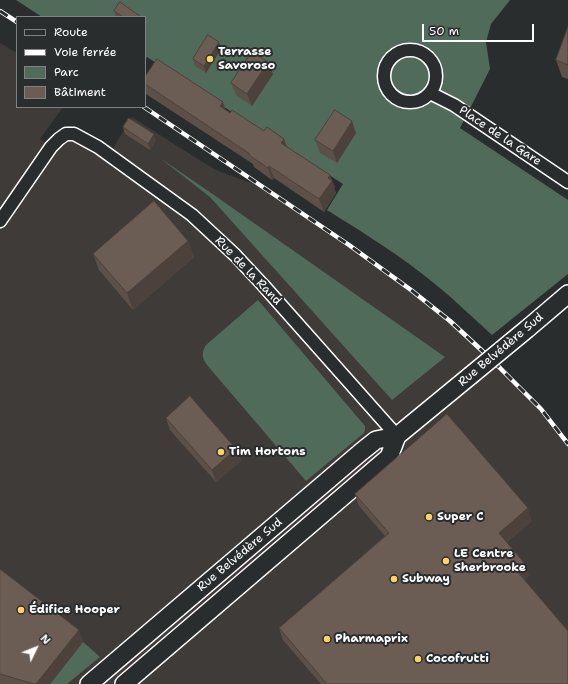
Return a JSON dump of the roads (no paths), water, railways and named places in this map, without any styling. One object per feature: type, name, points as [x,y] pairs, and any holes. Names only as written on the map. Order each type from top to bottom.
[{"type":"main road","name":"Rue Belvédère Sud","points":[[89,684],[361,452],[376,440],[397,436],[568,294]]},
{"type":"main road","name":"Rue Belvédère Sud","points":[[124,684],[389,458],[397,436]]},
{"type":"street","points":[[409,50],[418,51],[425,55],[435,68],[436,77],[430,92],[415,102],[406,102],[398,99],[386,86],[384,78],[388,62],[401,52],[409,50]]},
{"type":"street","name":"Place de la Gare","points":[[430,92],[454,105],[568,182]]},
{"type":"street","name":"Rue de la Rand","points":[[0,221],[51,147],[66,134],[74,134],[98,147],[192,215],[235,255],[397,436]]},
{"type":"railway","points":[[0,11],[16,21]]},
{"type":"railway","points":[[145,108],[349,245],[411,290],[450,321],[541,409],[568,444]]},
{"type":"place","name":"Terrasse Savoroso","points":[[210,59]]},
{"type":"place","name":"Tim Hortons","points":[[221,452]]},
{"type":"place","name":"Super C","points":[[429,517]]},
{"type":"place","name":"LE Centre Sherbrooke","points":[[446,561]]},
{"type":"place","name":"Subway","points":[[394,579]]},
{"type":"place","name":"Édifice Hooper","points":[[21,610]]},
{"type":"place","name":"Pharmaprix","points":[[327,639]]},
{"type":"place","name":"Cocofrutti","points":[[418,659]]}]
